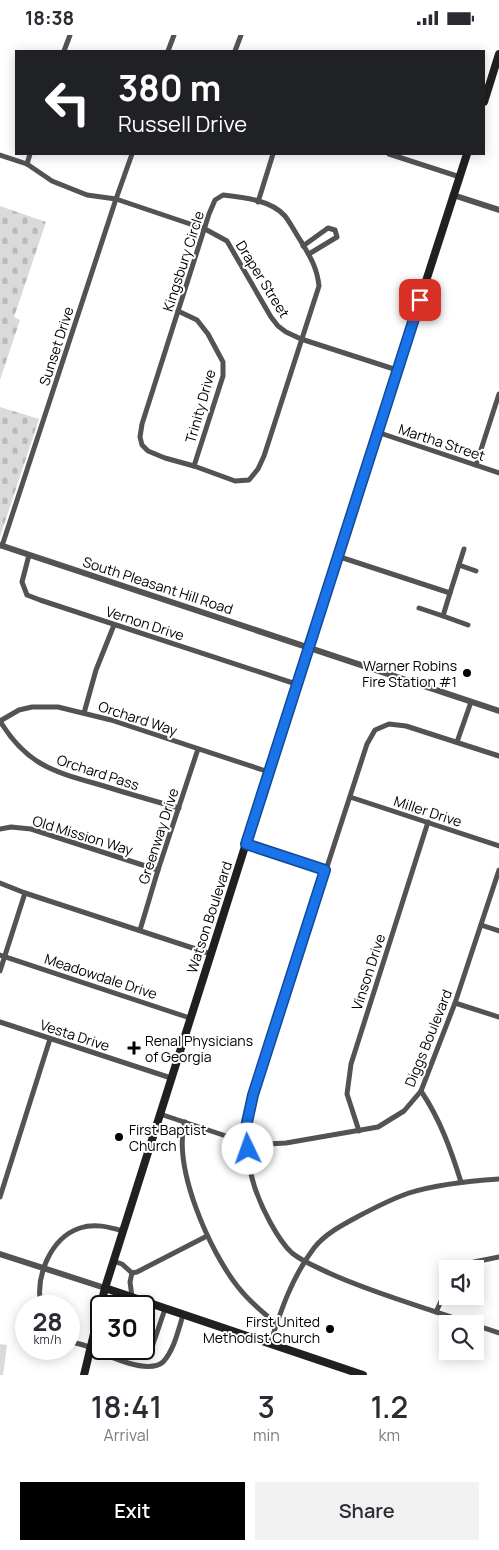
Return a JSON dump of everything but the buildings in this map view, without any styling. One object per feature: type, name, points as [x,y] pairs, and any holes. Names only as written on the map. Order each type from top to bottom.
[{"type":"main road","points":[[485,99],[499,54]]},
{"type":"main road","name":"Watson Boulevard","points":[[104,1295],[296,684],[467,155]]},
{"type":"main road","points":[[105,1288],[126,1295]]},
{"type":"main road","points":[[155,1305],[270,1344],[345,1372],[363,1375]]},
{"type":"main road","name":"Watson Boulevard","points":[[84,1375],[90,1356]]},
{"type":"street","points":[[64,50],[70,35]]},
{"type":"street","points":[[168,50],[174,35]]},
{"type":"street","points":[[235,50],[241,35]]},
{"type":"street","name":"Draper Street","points":[[0,155],[27,164],[52,181],[87,195],[116,199],[205,229],[227,241],[278,327],[301,339],[398,370]]},
{"type":"street","points":[[27,164],[30,155]]},
{"type":"street","name":"Sunset Drive","points":[[1,546],[132,155]]},
{"type":"street","points":[[258,202],[274,155]]},
{"type":"street","points":[[393,155],[460,177]]},
{"type":"street","name":"Kingsbury Circle","points":[[223,195],[258,202],[284,215],[309,254],[317,271],[319,286],[264,456],[258,469],[249,480],[235,481],[194,466],[165,459],[148,451],[142,445],[140,437],[142,424],[205,229],[208,214],[215,200],[223,195]]},
{"type":"street","points":[[453,195],[499,210]]},
{"type":"street","points":[[303,246],[328,229],[335,230],[337,237],[309,254]]},
{"type":"street","name":"Trinity Drive","points":[[178,311],[197,320],[208,334],[223,362],[223,376],[194,466]]},
{"type":"street","points":[[476,465],[499,394]]},
{"type":"street","name":"Martha Street","points":[[377,432],[499,473]]},
{"type":"street","name":"South Pleasant Hill Road","points":[[1,546],[471,703],[498,709]]},
{"type":"street","points":[[442,616],[464,549]]},
{"type":"street","name":"Vernon Drive","points":[[29,555],[22,582],[27,595],[296,684]]},
{"type":"street","points":[[337,556],[450,593]]},
{"type":"street","points":[[459,565],[476,571]]},
{"type":"street","points":[[419,608],[468,625]]},
{"type":"street","points":[[84,713],[96,670],[114,625]]},
{"type":"street","points":[[456,742],[471,703]]},
{"type":"street","name":"Orchard Way","points":[[0,721],[19,711],[32,707],[58,707],[111,719],[269,772]]},
{"type":"street","name":"Orchard Pass","points":[[0,721],[10,737],[23,751],[53,771],[179,808]]},
{"type":"street","points":[[446,1315],[345,1280],[292,1253],[284,1245],[262,1206],[254,1186],[249,1164],[246,1127],[253,1095],[366,744],[375,731],[389,724],[406,726],[499,756]]},
{"type":"street","name":"Greenway Drive","points":[[140,930],[198,749]]},
{"type":"street","name":"Miller Drive","points":[[350,797],[499,846]]},
{"type":"street","name":"Vinson Drive","points":[[358,1131],[347,1094],[351,1064],[428,822]]},
{"type":"street","name":"Old Mission Way","points":[[0,829],[10,827],[31,829],[158,870]]},
{"type":"street","points":[[246,844],[325,870]]},
{"type":"street","name":"Diggs Boulevard","points":[[160,1114],[247,1143],[286,1143],[378,1127],[404,1111],[421,1091],[455,1003],[499,869]]},
{"type":"street","points":[[0,883],[25,893],[211,954]]},
{"type":"street","points":[[0,971],[2,956],[25,893]]},
{"type":"street","points":[[481,925],[499,931]]},
{"type":"street","name":"Meadowdale Drive","points":[[2,956],[190,1018]]},
{"type":"street","points":[[455,1003],[499,1017]]},
{"type":"street","name":"Vesta Drive","points":[[0,1022],[171,1079]]},
{"type":"street","points":[[0,1197],[50,1039]]},
{"type":"street","points":[[421,1091],[433,1108],[452,1153],[461,1182]]},
{"type":"street","points":[[185,1122],[182,1131],[186,1171],[194,1203],[207,1236],[238,1287],[251,1302],[277,1324]]},
{"type":"street","points":[[270,1344],[289,1291],[315,1246],[329,1233],[360,1215],[409,1193],[461,1182],[499,1179]]},
{"type":"street","points":[[40,1295],[44,1268],[54,1247],[68,1235],[80,1228],[93,1226],[105,1226],[123,1231]]},
{"type":"street","points":[[132,1273],[158,1262],[207,1236]]},
{"type":"street","points":[[0,1254],[105,1288]]},
{"type":"street","points":[[484,1260],[499,1257]]},
{"type":"street","points":[[113,1261],[122,1264],[132,1273]]},
{"type":"street","points":[[132,1273],[130,1282],[132,1295]]},
{"type":"street","points":[[436,1312],[439,1305]]},
{"type":"street","points":[[155,1338],[165,1309]]},
{"type":"street","points":[[118,1360],[147,1370],[155,1369],[164,1362],[172,1348],[183,1315]]},
{"type":"street","points":[[484,1328],[499,1333]]},
{"type":"green space","points":[[0,206],[46,222],[14,317],[20,320],[0,380]]},
{"type":"green space","points":[[0,407],[39,419],[0,537]]},
{"type":"green space","points":[[0,1344],[7,1345],[3,1375],[0,1375]]},
{"type":"place","name":"Warner Robins Fire Station #1","points":[[467,673]]},
{"type":"place","name":"Renal Physicians of Georgia","points":[[134,1048]]},
{"type":"place","name":"First Baptist Church","points":[[119,1137]]},
{"type":"place","name":"First United Methodist Church","points":[[330,1329]]},
{"type":"route","points":[[248,1149],[246,1127],[253,1095],[325,870],[246,844],[420,300]]}]
